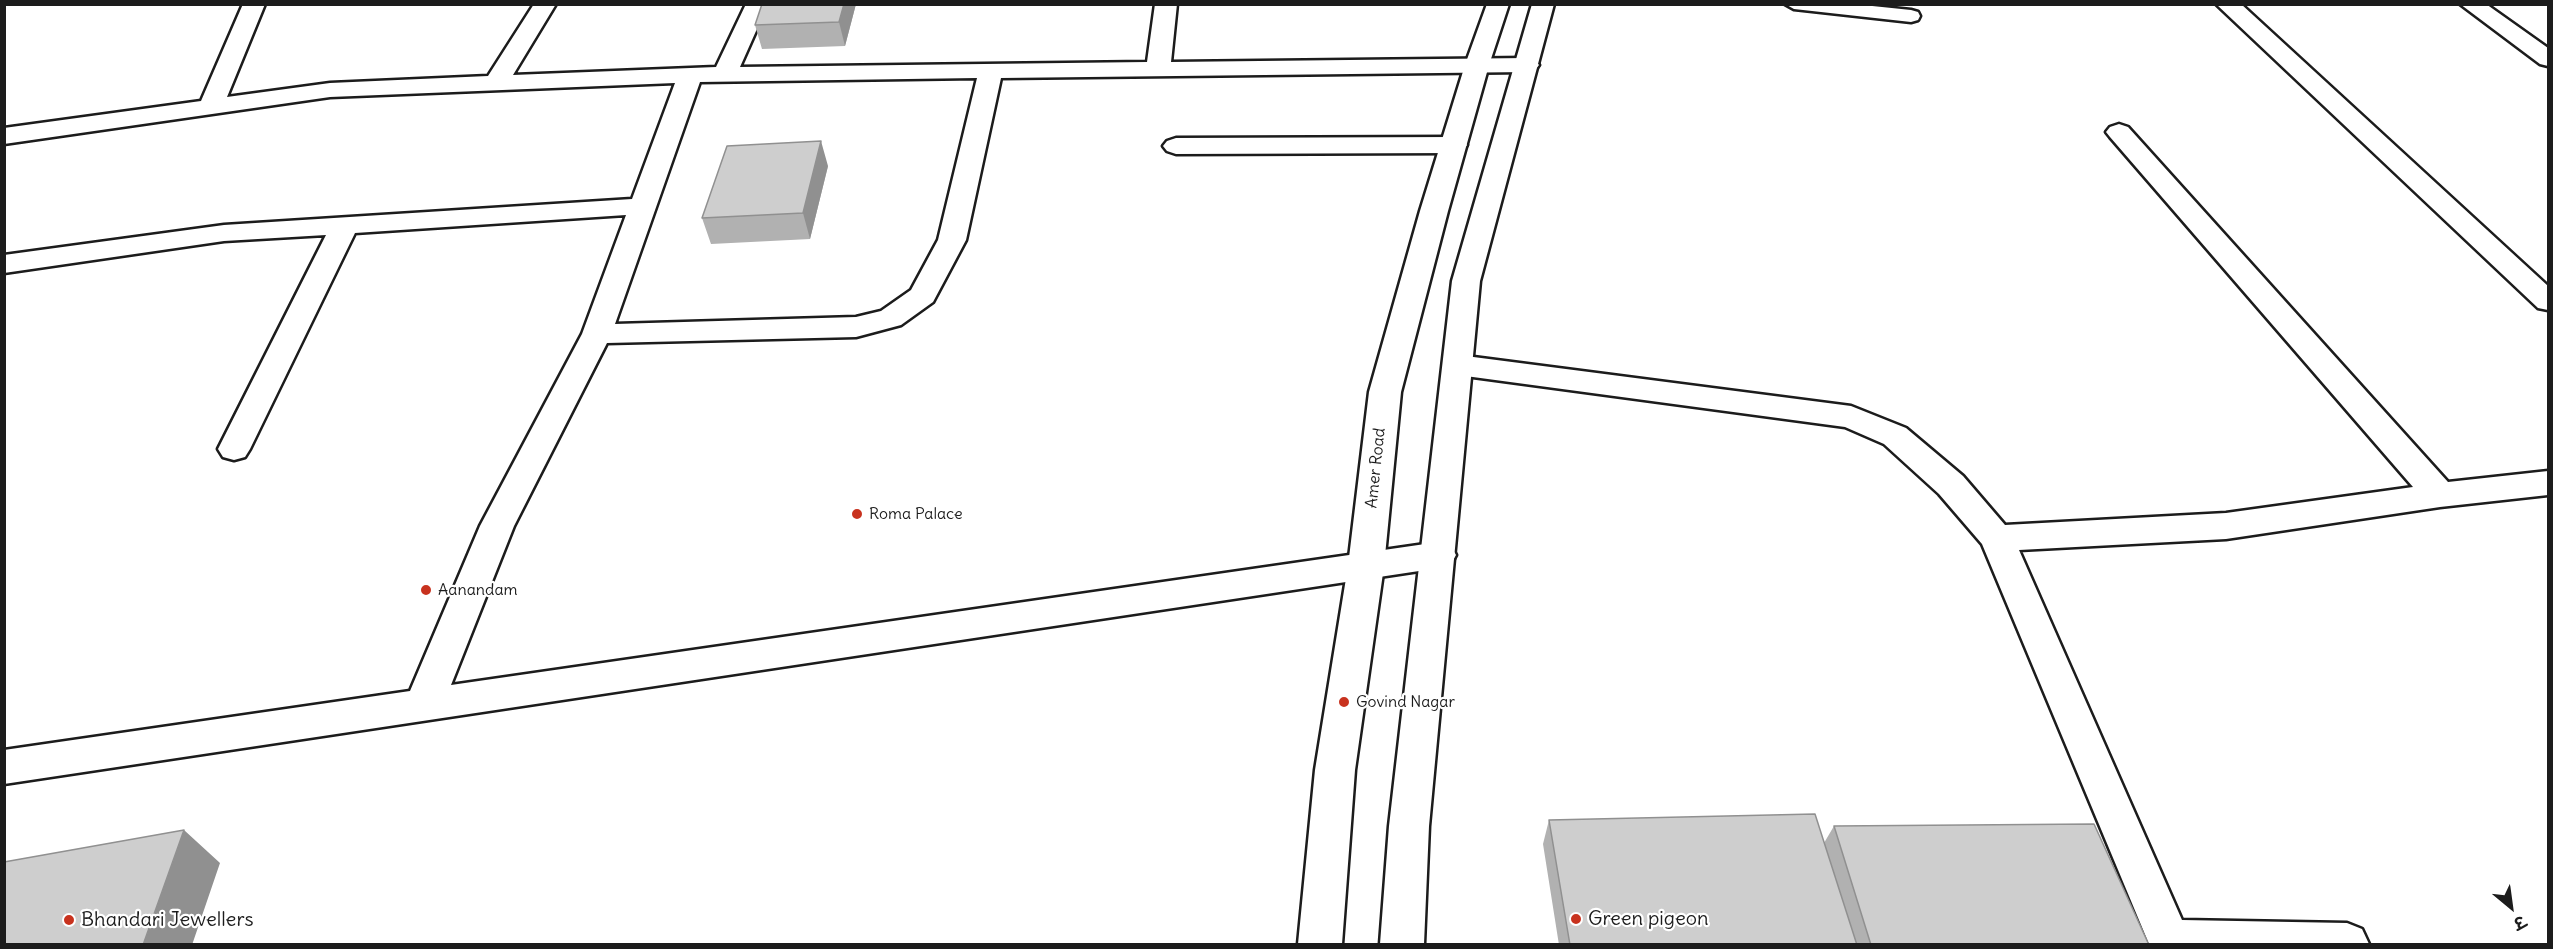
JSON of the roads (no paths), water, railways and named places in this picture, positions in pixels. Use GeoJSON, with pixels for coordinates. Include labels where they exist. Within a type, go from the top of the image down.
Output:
{"type":"FeatureCollection","features":[{"type":"Feature","properties":{"kind":"street"},"geometry":{"type":"LineString","coordinates":[[211,107],[254,4]]}},
{"type":"Feature","properties":{"kind":"street"},"geometry":{"type":"LineString","coordinates":[[496,83],[545,4]]}},
{"type":"Feature","properties":{"kind":"street"},"geometry":{"type":"LineString","coordinates":[[725,74],[757,4]]}},
{"type":"Feature","properties":{"kind":"street"},"geometry":{"type":"LineString","coordinates":[[1158,69],[1166,4]]}},
{"type":"Feature","properties":{"kind":"street","name":"Amer Road"},"geometry":{"type":"LineString","coordinates":[[1320,945],[1335,770],[1366,566],[1385,392],[1454,145],[1498,4]]}},
{"type":"Feature","properties":{"kind":"street"},"geometry":{"type":"LineString","coordinates":[[1402,945],[1409,826],[1466,281],[1543,4]]}},
{"type":"Feature","properties":{"kind":"street"},"geometry":{"type":"LineString","coordinates":[[2227,4],[2548,301]]}},
{"type":"Feature","properties":{"kind":"street"},"geometry":{"type":"LineString","coordinates":[[2470,4],[2548,59]]}},
{"type":"Feature","properties":{"kind":"street"},"geometry":{"type":"LineString","coordinates":[[4,136],[330,90],[725,74],[1527,65]]}},
{"type":"Feature","properties":{"kind":"street"},"geometry":{"type":"LineString","coordinates":[[597,334],[856,327],[891,318],[924,296],[952,240],[991,71]]}},
{"type":"Feature","properties":{"kind":"street"},"geometry":{"type":"LineString","coordinates":[[424,704],[497,526],[597,334],[690,76]]}},
{"type":"Feature","properties":{"kind":"street"},"geometry":{"type":"LineString","coordinates":[[2119,132],[2439,495]]}},
{"type":"Feature","properties":{"kind":"street"},"geometry":{"type":"LineString","coordinates":[[1176,146],[1454,145]]}},
{"type":"Feature","properties":{"kind":"street"},"geometry":{"type":"LineString","coordinates":[[4,264],[224,233],[642,206]]}},
{"type":"Feature","properties":{"kind":"street"},"geometry":{"type":"LineString","coordinates":[[234,449],[345,225]]}},
{"type":"Feature","properties":{"kind":"street"},"geometry":{"type":"LineString","coordinates":[[1458,365],[1851,417],[1895,436],[1951,485],[1996,538],[2170,942],[2347,945]]}},
{"type":"Feature","properties":{"kind":"street"},"geometry":{"type":"LineString","coordinates":[[1996,538],[2226,526],[2439,495],[2548,483]]}},
{"type":"Feature","properties":{"kind":"street"},"geometry":{"type":"LineString","coordinates":[[4,766],[1439,555]]}},
{"type":"Feature","properties":{"kind":"lane"},"geometry":{"type":"LineString","coordinates":[[1794,4],[1911,16]]}},
{"type":"Feature","properties":{"kind":"place","name":"Roma Palace"},"geometry":{"type":"Point","coordinates":[857,514]}},
{"type":"Feature","properties":{"kind":"place","name":"Aanandam"},"geometry":{"type":"Point","coordinates":[426,590]}},
{"type":"Feature","properties":{"kind":"place","name":"Govind Nagar"},"geometry":{"type":"Point","coordinates":[1344,702]}},
{"type":"Feature","properties":{"kind":"place","name":"Green pigeon"},"geometry":{"type":"Point","coordinates":[1576,919]}},
{"type":"Feature","properties":{"kind":"place","name":"Bhandari Jewellers"},"geometry":{"type":"Point","coordinates":[69,920]}}]}
